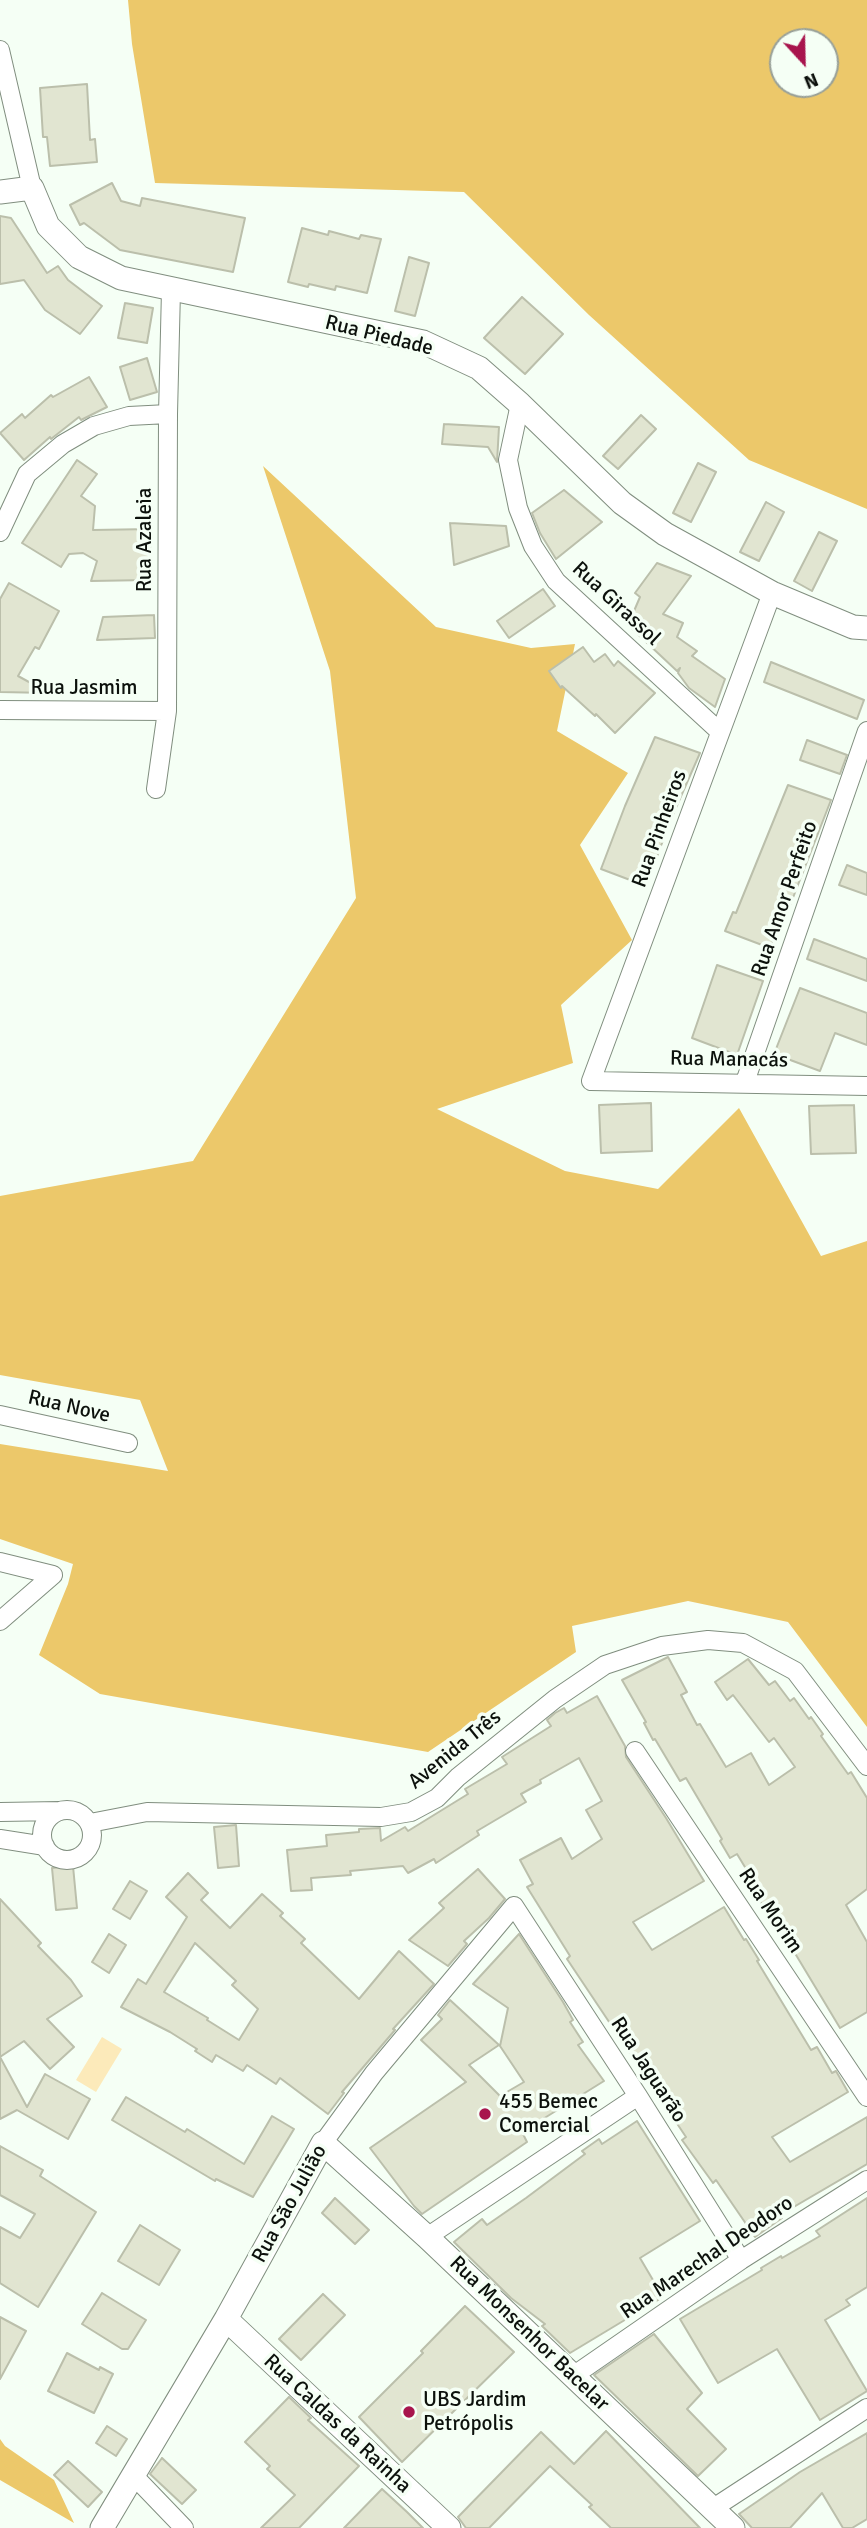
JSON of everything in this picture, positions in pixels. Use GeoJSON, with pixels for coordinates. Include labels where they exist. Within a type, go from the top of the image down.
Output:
{"type":"FeatureCollection","features":[{"type":"Feature","properties":{"kind":"street","name":"Rua Piedade"},"geometry":{"type":"LineString","coordinates":[[0,50],[32,188],[48,226],[79,257],[121,278],[423,342],[480,368],[622,503],[665,534],[772,593],[853,627],[867,628]]}},
{"type":"Feature","properties":{"kind":"street"},"geometry":{"type":"LineString","coordinates":[[0,192],[32,188]]}},
{"type":"Feature","properties":{"kind":"street","name":"Rua Azaleia"},"geometry":{"type":"LineString","coordinates":[[156,789],[167,711],[171,290]]}},
{"type":"Feature","properties":{"kind":"street","name":"Rua Girassol"},"geometry":{"type":"LineString","coordinates":[[520,404],[508,460],[517,508],[533,546],[556,581],[720,732]]}},
{"type":"Feature","properties":{"kind":"street"},"geometry":{"type":"LineString","coordinates":[[0,532],[27,474],[63,444],[94,426],[129,416],[168,414]]}},
{"type":"Feature","properties":{"kind":"street","name":"Rua Pinheiros"},"geometry":{"type":"LineString","coordinates":[[591,1081],[772,593]]}},
{"type":"Feature","properties":{"kind":"street","name":"Rua Jasmim"},"geometry":{"type":"LineString","coordinates":[[0,710],[167,711]]}},
{"type":"Feature","properties":{"kind":"street","name":"Rua Amor Perfeito"},"geometry":{"type":"LineString","coordinates":[[746,1082],[867,731]]}},
{"type":"Feature","properties":{"kind":"street","name":"Rua Manacás"},"geometry":{"type":"LineString","coordinates":[[591,1081],[867,1086]]}},
{"type":"Feature","properties":{"kind":"street","name":"Rua Nove"},"geometry":{"type":"LineString","coordinates":[[0,1415],[128,1444]]}},
{"type":"Feature","properties":{"kind":"street"},"geometry":{"type":"LineString","coordinates":[[0,1562],[53,1576],[0,1621]]}},
{"type":"Feature","properties":{"kind":"street","name":"Avenida Três"},"geometry":{"type":"LineString","coordinates":[[90,1823],[147,1812],[381,1817],[411,1812],[437,1798],[458,1777],[555,1699],[605,1665],[662,1646],[708,1640],[743,1643],[795,1671],[867,1766]]}},
{"type":"Feature","properties":{"kind":"street","name":"Rua Morim"},"geometry":{"type":"LineString","coordinates":[[635,1751],[867,2097]]}},
{"type":"Feature","properties":{"kind":"street"},"geometry":{"type":"LineString","coordinates":[[45,1846],[43,1829],[46,1821],[59,1811]]}},
{"type":"Feature","properties":{"kind":"street"},"geometry":{"type":"LineString","coordinates":[[0,1812],[77,1811],[84,1815],[92,1829],[91,1845],[80,1857],[72,1860],[56,1857],[45,1846],[0,1839]]}},
{"type":"Feature","properties":{"kind":"street","name":"Rua Jaguarão"},"geometry":{"type":"LineString","coordinates":[[514,1906],[741,2260]]}},
{"type":"Feature","properties":{"kind":"street","name":"Rua São Julião"},"geometry":{"type":"LineString","coordinates":[[102,2528],[226,2319],[323,2143],[374,2073],[514,1906]]}},
{"type":"Feature","properties":{"kind":"street"},"geometry":{"type":"LineString","coordinates":[[427,2237],[638,2096]]}},
{"type":"Feature","properties":{"kind":"street","name":"Rua Monsenhor Bacelar"},"geometry":{"type":"LineString","coordinates":[[323,2143],[427,2237],[733,2528]]}},
{"type":"Feature","properties":{"kind":"street","name":"Rua Marechal Deodoro"},"geometry":{"type":"LineString","coordinates":[[573,2376],[741,2260],[867,2180]]}},
{"type":"Feature","properties":{"kind":"street","name":"Rua Caldas da Rainha"},"geometry":{"type":"LineString","coordinates":[[226,2319],[449,2528]]}},
{"type":"Feature","properties":{"kind":"street"},"geometry":{"type":"LineString","coordinates":[[712,2508],[867,2408]]}},
{"type":"Feature","properties":{"kind":"street"},"geometry":{"type":"LineString","coordinates":[[134,2476],[184,2528]]}},
{"type":"Feature","properties":{"kind":"shaded area"},"geometry":{"type":"Polygon","coordinates":[[[128,0],[867,0],[867,509],[749,460],[589,315],[464,192],[155,183],[132,44],[128,0]]]}},
{"type":"Feature","properties":{"kind":"shaded area"},"geometry":{"type":"Polygon","coordinates":[[[263,466],[436,627],[531,648],[575,644],[557,731],[628,773],[580,845],[632,940],[561,1005],[573,1063],[437,1109],[565,1171],[658,1189],[739,1108],[821,1256],[867,1241],[867,1727],[788,1622],[688,1601],[572,1626],[576,1652],[428,1752],[100,1694],[39,1655],[68,1584],[73,1564],[0,1539],[0,1444],[168,1471],[140,1400],[0,1375],[0,1196],[193,1161],[356,898],[330,671],[263,466]]]}},
{"type":"Feature","properties":{"kind":"shaded area"},"geometry":{"type":"Polygon","coordinates":[[[102,2037],[122,2049],[96,2092],[76,2080],[102,2037]]]}},
{"type":"Feature","properties":{"kind":"shaded area"},"geometry":{"type":"Polygon","coordinates":[[[0,2439],[5,2446],[54,2480],[74,2523],[0,2480],[0,2439]]]}},
{"type":"Feature","properties":{"kind":"building"},"geometry":{"type":"Polygon","coordinates":[[[87,84],[90,140],[95,139],[97,162],[50,166],[47,137],[43,137],[40,88],[87,84]]]}},
{"type":"Feature","properties":{"kind":"building"},"geometry":{"type":"Polygon","coordinates":[[[112,183],[121,201],[140,206],[142,198],[245,218],[233,272],[120,250],[84,223],[80,225],[70,205],[112,183]]]}},
{"type":"Feature","properties":{"kind":"building"},"geometry":{"type":"Polygon","coordinates":[[[0,216],[11,218],[47,273],[58,266],[68,280],[102,306],[80,334],[45,310],[24,280],[0,284],[0,216]]]}},
{"type":"Feature","properties":{"kind":"building"},"geometry":{"type":"Polygon","coordinates":[[[302,228],[328,235],[329,231],[359,239],[361,235],[381,239],[367,293],[336,286],[335,290],[288,282],[302,228]]]}},
{"type":"Feature","properties":{"kind":"building"},"geometry":{"type":"Polygon","coordinates":[[[409,257],[429,263],[415,316],[395,311],[409,257]]]}},
{"type":"Feature","properties":{"kind":"building"},"geometry":{"type":"Polygon","coordinates":[[[522,297],[563,334],[525,374],[484,338],[522,297]]]}},
{"type":"Feature","properties":{"kind":"building"},"geometry":{"type":"Polygon","coordinates":[[[125,303],[153,308],[147,343],[118,338],[125,303]]]}},
{"type":"Feature","properties":{"kind":"building"},"geometry":{"type":"Polygon","coordinates":[[[147,358],[157,392],[130,400],[120,367],[147,358]]]}},
{"type":"Feature","properties":{"kind":"building"},"geometry":{"type":"Polygon","coordinates":[[[89,377],[107,407],[81,420],[79,417],[51,439],[50,437],[24,460],[0,433],[22,414],[25,418],[51,395],[53,397],[89,377]]]}},
{"type":"Feature","properties":{"kind":"building"},"geometry":{"type":"Polygon","coordinates":[[[641,415],[656,429],[618,469],[603,456],[641,415]]]}},
{"type":"Feature","properties":{"kind":"building"},"geometry":{"type":"Polygon","coordinates":[[[444,424],[499,427],[497,462],[488,447],[442,444],[444,424]]]}},
{"type":"Feature","properties":{"kind":"building"},"geometry":{"type":"Polygon","coordinates":[[[77,460],[97,474],[81,496],[95,506],[93,530],[151,529],[149,580],[91,581],[97,561],[83,553],[69,554],[61,567],[22,543],[77,460]]]}},
{"type":"Feature","properties":{"kind":"building"},"geometry":{"type":"Polygon","coordinates":[[[698,463],[716,472],[691,522],[673,513],[698,463]]]}},
{"type":"Feature","properties":{"kind":"building"},"geometry":{"type":"Polygon","coordinates":[[[564,490],[602,522],[556,559],[540,533],[532,513],[564,490]]]}},
{"type":"Feature","properties":{"kind":"building"},"geometry":{"type":"Polygon","coordinates":[[[766,502],[784,512],[759,561],[740,552],[766,502]]]}},
{"type":"Feature","properties":{"kind":"building"},"geometry":{"type":"Polygon","coordinates":[[[450,523],[506,526],[509,546],[454,565],[450,523]]]}},
{"type":"Feature","properties":{"kind":"building"},"geometry":{"type":"Polygon","coordinates":[[[819,532],[837,541],[812,591],[794,581],[819,532]]]}},
{"type":"Feature","properties":{"kind":"building"},"geometry":{"type":"Polygon","coordinates":[[[657,563],[691,576],[663,614],[683,623],[677,637],[697,651],[692,656],[725,679],[715,707],[689,688],[678,673],[680,668],[677,671],[628,625],[640,597],[635,593],[657,563]]]}},
{"type":"Feature","properties":{"kind":"building"},"geometry":{"type":"Polygon","coordinates":[[[9,583],[59,611],[39,649],[35,647],[18,676],[49,693],[0,692],[0,599],[9,583]]]}},
{"type":"Feature","properties":{"kind":"building"},"geometry":{"type":"Polygon","coordinates":[[[543,589],[555,606],[509,638],[497,621],[543,589]]]}},
{"type":"Feature","properties":{"kind":"building"},"geometry":{"type":"Polygon","coordinates":[[[154,615],[155,638],[97,640],[103,617],[154,615]]]}},
{"type":"Feature","properties":{"kind":"building"},"geometry":{"type":"Polygon","coordinates":[[[583,647],[594,662],[605,654],[614,666],[618,661],[655,693],[615,733],[596,714],[595,716],[562,686],[561,688],[549,671],[583,647]]]}},
{"type":"Feature","properties":{"kind":"building"},"geometry":{"type":"Polygon","coordinates":[[[771,662],[864,700],[857,719],[764,682],[771,662]]]}},
{"type":"Feature","properties":{"kind":"building"},"geometry":{"type":"Polygon","coordinates":[[[655,737],[700,753],[646,886],[601,869],[655,737]]]}},
{"type":"Feature","properties":{"kind":"building"},"geometry":{"type":"Polygon","coordinates":[[[807,740],[847,755],[840,774],[800,760],[807,740]]]}},
{"type":"Feature","properties":{"kind":"building"},"geometry":{"type":"Polygon","coordinates":[[[788,785],[831,800],[782,926],[779,925],[770,948],[725,931],[733,912],[736,913],[788,785]]]}},
{"type":"Feature","properties":{"kind":"building"},"geometry":{"type":"Polygon","coordinates":[[[847,865],[867,873],[867,895],[839,885],[847,865]]]}},
{"type":"Feature","properties":{"kind":"building"},"geometry":{"type":"Polygon","coordinates":[[[814,939],[867,959],[867,981],[807,959],[814,939]]]}},
{"type":"Feature","properties":{"kind":"building"},"geometry":{"type":"Polygon","coordinates":[[[717,965],[763,981],[737,1055],[692,1038],[717,965]]]}},
{"type":"Feature","properties":{"kind":"building"},"geometry":{"type":"Polygon","coordinates":[[[800,988],[867,1013],[867,1045],[835,1033],[820,1071],[774,1054],[800,988]]]}},
{"type":"Feature","properties":{"kind":"building"},"geometry":{"type":"Polygon","coordinates":[[[651,1103],[652,1151],[601,1153],[599,1105],[651,1103]]]}},
{"type":"Feature","properties":{"kind":"building"},"geometry":{"type":"Polygon","coordinates":[[[854,1105],[856,1153],[811,1154],[809,1106],[854,1105]]]}},
{"type":"Feature","properties":{"kind":"building"},"geometry":{"type":"Polygon","coordinates":[[[668,1657],[687,1692],[681,1695],[697,1725],[700,1724],[726,1767],[751,1753],[769,1785],[795,1767],[774,1738],[769,1742],[733,1695],[727,1700],[715,1682],[748,1659],[769,1685],[775,1681],[790,1701],[794,1698],[809,1719],[811,1717],[823,1734],[821,1736],[848,1774],[851,1772],[867,1798],[867,1889],[846,1905],[867,1942],[867,2012],[840,2028],[755,1893],[759,1890],[737,1854],[730,1858],[720,1841],[722,1839],[686,1778],[680,1781],[655,1739],[653,1740],[622,1680],[668,1657]]]}},
{"type":"Feature","properties":{"kind":"building"},"geometry":{"type":"Polygon","coordinates":[[[597,1696],[625,1746],[626,1757],[704,1881],[633,1922],[652,1950],[724,1907],[759,1960],[757,1961],[811,2050],[817,2047],[832,2073],[836,2071],[848,2092],[772,2137],[790,2162],[867,2117],[867,2164],[780,2215],[782,2218],[755,2237],[716,2180],[713,2183],[682,2140],[686,2137],[567,1959],[570,1956],[527,1887],[533,1884],[520,1860],[561,1838],[572,1859],[602,1839],[586,1810],[602,1801],[579,1758],[540,1780],[541,1783],[521,1794],[526,1802],[477,1831],[479,1835],[436,1863],[434,1859],[408,1873],[403,1866],[350,1871],[351,1875],[311,1878],[312,1890],[291,1891],[287,1850],[327,1846],[326,1835],[359,1832],[359,1829],[380,1828],[381,1841],[405,1827],[408,1831],[468,1794],[465,1789],[507,1764],[502,1757],[551,1726],[547,1720],[555,1713],[564,1708],[567,1713],[597,1696]]]}},
{"type":"Feature","properties":{"kind":"building"},"geometry":{"type":"Polygon","coordinates":[[[236,1825],[239,1866],[218,1868],[214,1827],[236,1825]]]}},
{"type":"Feature","properties":{"kind":"building"},"geometry":{"type":"Polygon","coordinates":[[[73,1866],[77,1908],[56,1910],[52,1868],[73,1866]]]}},
{"type":"Feature","properties":{"kind":"building"},"geometry":{"type":"Polygon","coordinates":[[[478,1869],[505,1899],[464,1941],[467,1944],[448,1966],[409,1940],[444,1908],[439,1903],[478,1869]]]}},
{"type":"Feature","properties":{"kind":"building"},"geometry":{"type":"Polygon","coordinates":[[[188,1873],[208,1893],[201,1900],[230,1928],[262,1894],[283,1913],[280,1916],[305,1939],[301,1943],[359,1999],[399,1951],[434,1984],[393,2029],[395,2030],[342,2092],[344,2093],[328,2114],[280,2078],[276,2084],[247,2065],[243,2071],[216,2055],[212,2062],[170,2032],[121,2007],[138,1979],[146,1984],[187,1917],[166,1897],[188,1873]],[[195,1943],[164,1992],[239,2040],[258,2009],[232,1985],[236,1981],[195,1943]]]}},
{"type":"Feature","properties":{"kind":"building"},"geometry":{"type":"Polygon","coordinates":[[[130,1881],[147,1891],[130,1919],[113,1909],[130,1881]]]}},
{"type":"Feature","properties":{"kind":"building"},"geometry":{"type":"Polygon","coordinates":[[[0,1899],[41,1943],[38,1946],[71,1980],[82,1996],[47,2019],[74,2047],[50,2069],[24,2041],[0,2057],[0,1899]]]}},
{"type":"Feature","properties":{"kind":"building"},"geometry":{"type":"Polygon","coordinates":[[[109,1934],[126,1945],[109,1973],[92,1962],[109,1934]]]}},
{"type":"Feature","properties":{"kind":"building"},"geometry":{"type":"Polygon","coordinates":[[[519,1934],[573,2020],[570,2022],[583,2042],[578,2045],[604,2081],[522,2132],[527,2142],[422,2214],[370,2148],[466,2082],[421,2040],[442,2019],[438,2015],[450,2000],[499,2045],[469,2065],[500,2096],[524,2082],[500,2046],[508,2008],[473,1984],[519,1934]]]}},
{"type":"Feature","properties":{"kind":"building"},"geometry":{"type":"Polygon","coordinates":[[[0,2057],[27,2107],[45,2074],[90,2099],[68,2139],[17,2110],[0,2119],[0,2057]]]}},
{"type":"Feature","properties":{"kind":"building"},"geometry":{"type":"Polygon","coordinates":[[[126,2097],[185,2132],[187,2129],[244,2164],[272,2116],[294,2129],[253,2197],[216,2179],[215,2181],[112,2120],[126,2097]]]}},
{"type":"Feature","properties":{"kind":"building"},"geometry":{"type":"Polygon","coordinates":[[[637,2121],[700,2221],[640,2258],[663,2297],[570,2353],[542,2326],[545,2324],[511,2298],[454,2242],[482,2219],[487,2225],[526,2198],[585,2154],[582,2151],[599,2139],[602,2144],[637,2121]]]}},
{"type":"Feature","properties":{"kind":"building"},"geometry":{"type":"Polygon","coordinates":[[[0,2146],[43,2170],[40,2176],[96,2212],[38,2307],[0,2283],[0,2227],[20,2238],[35,2214],[0,2195],[0,2146]]]}},
{"type":"Feature","properties":{"kind":"building"},"geometry":{"type":"Polygon","coordinates":[[[335,2198],[369,2230],[355,2244],[322,2213],[335,2198]]]}},
{"type":"Feature","properties":{"kind":"building"},"geometry":{"type":"Polygon","coordinates":[[[867,2198],[867,2287],[846,2300],[850,2305],[825,2320],[867,2391],[820,2420],[777,2349],[718,2383],[680,2319],[781,2256],[782,2258],[820,2236],[816,2231],[867,2198]]]}},
{"type":"Feature","properties":{"kind":"building"},"geometry":{"type":"Polygon","coordinates":[[[140,2225],[180,2250],[159,2285],[118,2261],[140,2225]]]}},
{"type":"Feature","properties":{"kind":"building"},"geometry":{"type":"Polygon","coordinates":[[[102,2293],[146,2320],[128,2349],[122,2349],[82,2324],[102,2293]]]}},
{"type":"Feature","properties":{"kind":"building"},"geometry":{"type":"Polygon","coordinates":[[[323,2294],[345,2315],[301,2360],[279,2339],[323,2294]]]}},
{"type":"Feature","properties":{"kind":"building"},"geometry":{"type":"Polygon","coordinates":[[[465,2306],[514,2352],[402,2462],[359,2417],[465,2306]]]}},
{"type":"Feature","properties":{"kind":"building"},"geometry":{"type":"Polygon","coordinates":[[[0,2317],[26,2331],[0,2379],[0,2317]]]}},
{"type":"Feature","properties":{"kind":"building"},"geometry":{"type":"Polygon","coordinates":[[[654,2334],[702,2393],[687,2409],[726,2449],[698,2476],[594,2375],[654,2334]]]}},
{"type":"Feature","properties":{"kind":"building"},"geometry":{"type":"Polygon","coordinates":[[[67,2353],[99,2370],[100,2367],[113,2374],[94,2413],[48,2391],[67,2353]]]}},
{"type":"Feature","properties":{"kind":"building"},"geometry":{"type":"Polygon","coordinates":[[[289,2397],[311,2418],[308,2420],[359,2466],[299,2528],[261,2528],[295,2495],[267,2469],[270,2466],[245,2442],[289,2397]]]}},
{"type":"Feature","properties":{"kind":"building"},"geometry":{"type":"Polygon","coordinates":[[[107,2426],[127,2439],[116,2456],[96,2443],[107,2426]]]}},
{"type":"Feature","properties":{"kind":"building"},"geometry":{"type":"Polygon","coordinates":[[[606,2431],[700,2528],[611,2528],[589,2507],[592,2505],[550,2466],[489,2528],[466,2528],[458,2517],[541,2432],[574,2464],[606,2431]]]}},
{"type":"Feature","properties":{"kind":"building"},"geometry":{"type":"Polygon","coordinates":[[[867,2433],[867,2519],[852,2528],[843,2528],[822,2493],[790,2528],[752,2528],[739,2514],[800,2472],[867,2433]]]}},
{"type":"Feature","properties":{"kind":"building"},"geometry":{"type":"Polygon","coordinates":[[[162,2458],[196,2490],[182,2504],[150,2474],[162,2458]]]}},
{"type":"Feature","properties":{"kind":"building"},"geometry":{"type":"Polygon","coordinates":[[[68,2461],[102,2492],[88,2507],[54,2475],[68,2461]]]}},
{"type":"Feature","properties":{"kind":"building"},"geometry":{"type":"Polygon","coordinates":[[[382,2489],[407,2512],[423,2528],[344,2528],[382,2489]]]}},
{"type":"Feature","properties":{"kind":"place","name":"455 Bemec Comercial"},"geometry":{"type":"Point","coordinates":[485,2114]}},
{"type":"Feature","properties":{"kind":"place","name":"UBS Jardim Petrópolis"},"geometry":{"type":"Point","coordinates":[409,2412]}}]}
